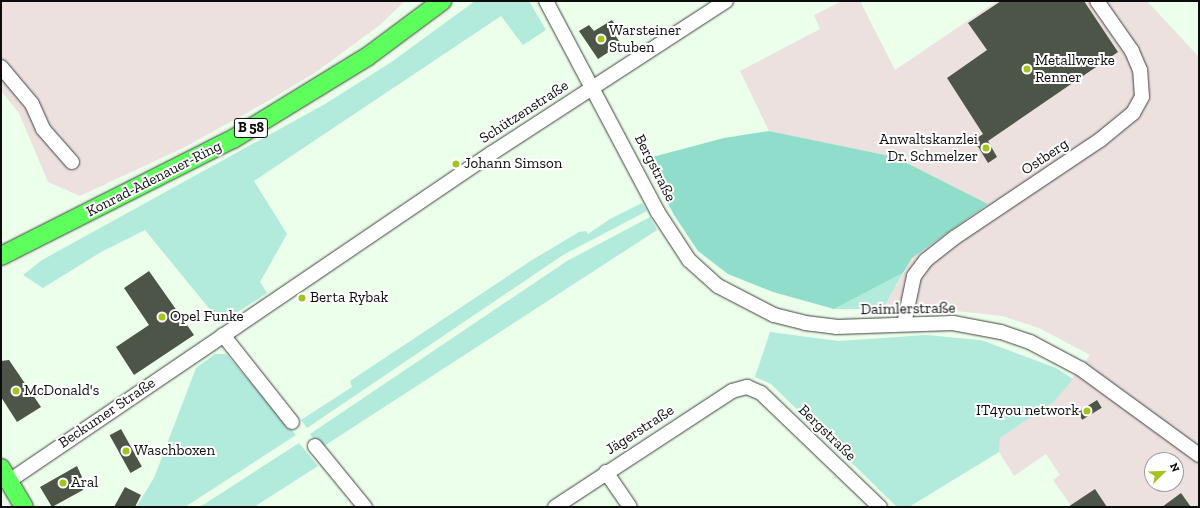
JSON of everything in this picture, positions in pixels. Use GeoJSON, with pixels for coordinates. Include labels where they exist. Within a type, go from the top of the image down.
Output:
{"type":"FeatureCollection","features":[{"type":"Feature","properties":{"kind":"main road","name":"Konrad-Adenauer-Ring"},"geometry":{"type":"LineString","coordinates":[[1,256],[245,132],[367,57],[442,1]]}},
{"type":"Feature","properties":{"kind":"main road","name":"Beckumer Straße"},"geometry":{"type":"LineString","coordinates":[[5,474],[24,507]]}},
{"type":"Feature","properties":{"kind":"street","name":"Bergstraße"},"geometry":{"type":"LineString","coordinates":[[546,1],[594,88],[657,211],[689,260],[718,286],[774,315]]}},
{"type":"Feature","properties":{"kind":"street","name":"Schützenstraße"},"geometry":{"type":"LineString","coordinates":[[205,347],[726,1]]}},
{"type":"Feature","properties":{"kind":"street","name":"Ostberg"},"geometry":{"type":"LineString","coordinates":[[904,324],[914,276],[926,260],[954,238],[1100,140],[1133,113],[1142,97],[1140,70],[1132,51],[1097,1]]}},
{"type":"Feature","properties":{"kind":"street"},"geometry":{"type":"LineString","coordinates":[[1,67],[32,104],[43,129],[72,162]]}},
{"type":"Feature","properties":{"kind":"street","name":"Daimlerstraße"},"geometry":{"type":"LineString","coordinates":[[774,315],[836,327],[953,323],[1002,332],[1030,342],[1082,369],[1199,455]]}},
{"type":"Feature","properties":{"kind":"street"},"geometry":{"type":"LineString","coordinates":[[223,335],[292,422]]}},
{"type":"Feature","properties":{"kind":"street","name":"Beckumer Straße"},"geometry":{"type":"LineString","coordinates":[[5,474],[205,347]]}},
{"type":"Feature","properties":{"kind":"street","name":"Bergstraße"},"geometry":{"type":"LineString","coordinates":[[747,387],[761,393],[880,507]]}},
{"type":"Feature","properties":{"kind":"street","name":"Jägerstraße"},"geometry":{"type":"LineString","coordinates":[[555,507],[732,390],[747,387]]}},
{"type":"Feature","properties":{"kind":"street"},"geometry":{"type":"LineString","coordinates":[[315,446],[365,507]]}},
{"type":"Feature","properties":{"kind":"street"},"geometry":{"type":"LineString","coordinates":[[606,472],[630,507]]}},
{"type":"Feature","properties":{"kind":"shaded area"},"geometry":{"type":"Polygon","coordinates":[[[1,1],[405,1],[380,25],[316,72],[268,101],[185,147],[80,196],[48,182],[19,113],[1,91],[1,1]]]}},
{"type":"Feature","properties":{"kind":"shaded area"},"geometry":{"type":"Polygon","coordinates":[[[475,1],[529,1],[546,30],[523,45],[501,16],[254,181],[287,234],[260,282],[267,293],[221,323],[145,230],[101,252],[43,288],[23,275],[42,260],[325,104],[390,63],[475,1]]]}},
{"type":"Feature","properties":{"kind":"shaded area"},"geometry":{"type":"Polygon","coordinates":[[[842,1],[860,1],[895,70],[997,1],[1147,1],[1199,57],[1199,507],[1072,507],[1053,480],[1060,475],[1046,454],[1014,476],[999,452],[1000,438],[1054,402],[1090,355],[1039,328],[1002,316],[929,308],[883,309],[912,258],[988,204],[895,157],[769,131],[740,71],[820,29],[814,15],[842,1]]]}},
{"type":"Feature","properties":{"kind":"shaded area"},"geometry":{"type":"Polygon","coordinates":[[[769,131],[895,157],[988,204],[912,258],[903,273],[834,309],[773,292],[728,274],[698,251],[674,215],[645,159],[724,138],[769,131]]]}},
{"type":"Feature","properties":{"kind":"shaded area"},"geometry":{"type":"Polygon","coordinates":[[[642,203],[647,211],[563,255],[307,428],[301,420],[352,387],[350,381],[532,260],[579,232],[586,231],[588,234],[610,219],[642,203]]]}},
{"type":"Feature","properties":{"kind":"shaded area"},"geometry":{"type":"Polygon","coordinates":[[[650,217],[657,230],[321,448],[310,434],[567,261],[650,217]]]}},
{"type":"Feature","properties":{"kind":"shaded area"},"geometry":{"type":"Polygon","coordinates":[[[903,273],[883,309],[834,309],[903,273]]]}},
{"type":"Feature","properties":{"kind":"shaded area"},"geometry":{"type":"Polygon","coordinates":[[[770,332],[838,341],[926,335],[981,340],[1056,368],[1073,379],[1054,402],[1000,438],[999,452],[909,507],[897,507],[771,384],[755,377],[770,332]]]}},
{"type":"Feature","properties":{"kind":"shaded area"},"geometry":{"type":"Polygon","coordinates":[[[215,354],[226,354],[296,435],[185,507],[136,507],[154,478],[196,368],[215,354]]]}},
{"type":"Feature","properties":{"kind":"shaded area"},"geometry":{"type":"Polygon","coordinates":[[[299,443],[318,466],[254,507],[200,507],[299,443]]]}},
{"type":"Feature","properties":{"kind":"building","name":"Metallwerke Renner"},"geometry":{"type":"Polygon","coordinates":[[[1001,1],[1084,1],[1118,52],[988,141],[997,157],[988,163],[974,140],[983,134],[947,78],[987,50],[968,23],[1001,1]]]}},
{"type":"Feature","properties":{"kind":"building","name":"Warsteiner Stuben"},"geometry":{"type":"Polygon","coordinates":[[[612,20],[620,32],[615,35],[621,44],[598,59],[579,31],[589,25],[594,31],[612,20]]]}},
{"type":"Feature","properties":{"kind":"building","name":"Opel Funke"},"geometry":{"type":"Polygon","coordinates":[[[149,271],[194,335],[134,375],[116,347],[149,325],[124,288],[149,271]]]}},
{"type":"Feature","properties":{"kind":"building","name":"McDonald's"},"geometry":{"type":"Polygon","coordinates":[[[9,360],[41,407],[17,422],[1,397],[1,361],[9,360]]]}},
{"type":"Feature","properties":{"kind":"building"},"geometry":{"type":"Polygon","coordinates":[[[1097,400],[1102,408],[1082,420],[1077,412],[1097,400]]]}},
{"type":"Feature","properties":{"kind":"building","name":"Waschboxen"},"geometry":{"type":"Polygon","coordinates":[[[121,429],[142,467],[130,473],[110,435],[121,429]]]}},
{"type":"Feature","properties":{"kind":"building","name":"Aral"},"geometry":{"type":"Polygon","coordinates":[[[77,466],[82,477],[78,480],[83,490],[52,507],[40,487],[77,466]]]}},
{"type":"Feature","properties":{"kind":"building"},"geometry":{"type":"Polygon","coordinates":[[[125,487],[141,495],[135,507],[114,507],[125,487]]]}},
{"type":"Feature","properties":{"kind":"building"},"geometry":{"type":"Polygon","coordinates":[[[1095,489],[1107,507],[1068,507],[1095,489]]]}},
{"type":"Feature","properties":{"kind":"building"},"geometry":{"type":"Polygon","coordinates":[[[1181,493],[1191,507],[1162,507],[1181,493]]]}},
{"type":"Feature","properties":{"kind":"place","name":"Warsteiner Stuben"},"geometry":{"type":"Point","coordinates":[601,39]}},
{"type":"Feature","properties":{"kind":"place","name":"Metallwerke Renner"},"geometry":{"type":"Point","coordinates":[1027,69]}},
{"type":"Feature","properties":{"kind":"place","name":"Anwaltskanzlei Dr. Schmelzer"},"geometry":{"type":"Point","coordinates":[986,148]}},
{"type":"Feature","properties":{"kind":"place","name":"Johann Simson"},"geometry":{"type":"Point","coordinates":[456,164]}},
{"type":"Feature","properties":{"kind":"place","name":"Berta Rybak"},"geometry":{"type":"Point","coordinates":[302,298]}},
{"type":"Feature","properties":{"kind":"place","name":"Opel Funke"},"geometry":{"type":"Point","coordinates":[162,317]}},
{"type":"Feature","properties":{"kind":"place","name":"McDonald's"},"geometry":{"type":"Point","coordinates":[16,391]}},
{"type":"Feature","properties":{"kind":"place","name":"IT4you network"},"geometry":{"type":"Point","coordinates":[1087,411]}},
{"type":"Feature","properties":{"kind":"place","name":"Waschboxen"},"geometry":{"type":"Point","coordinates":[126,451]}},
{"type":"Feature","properties":{"kind":"place","name":"Aral"},"geometry":{"type":"Point","coordinates":[63,483]}}]}
